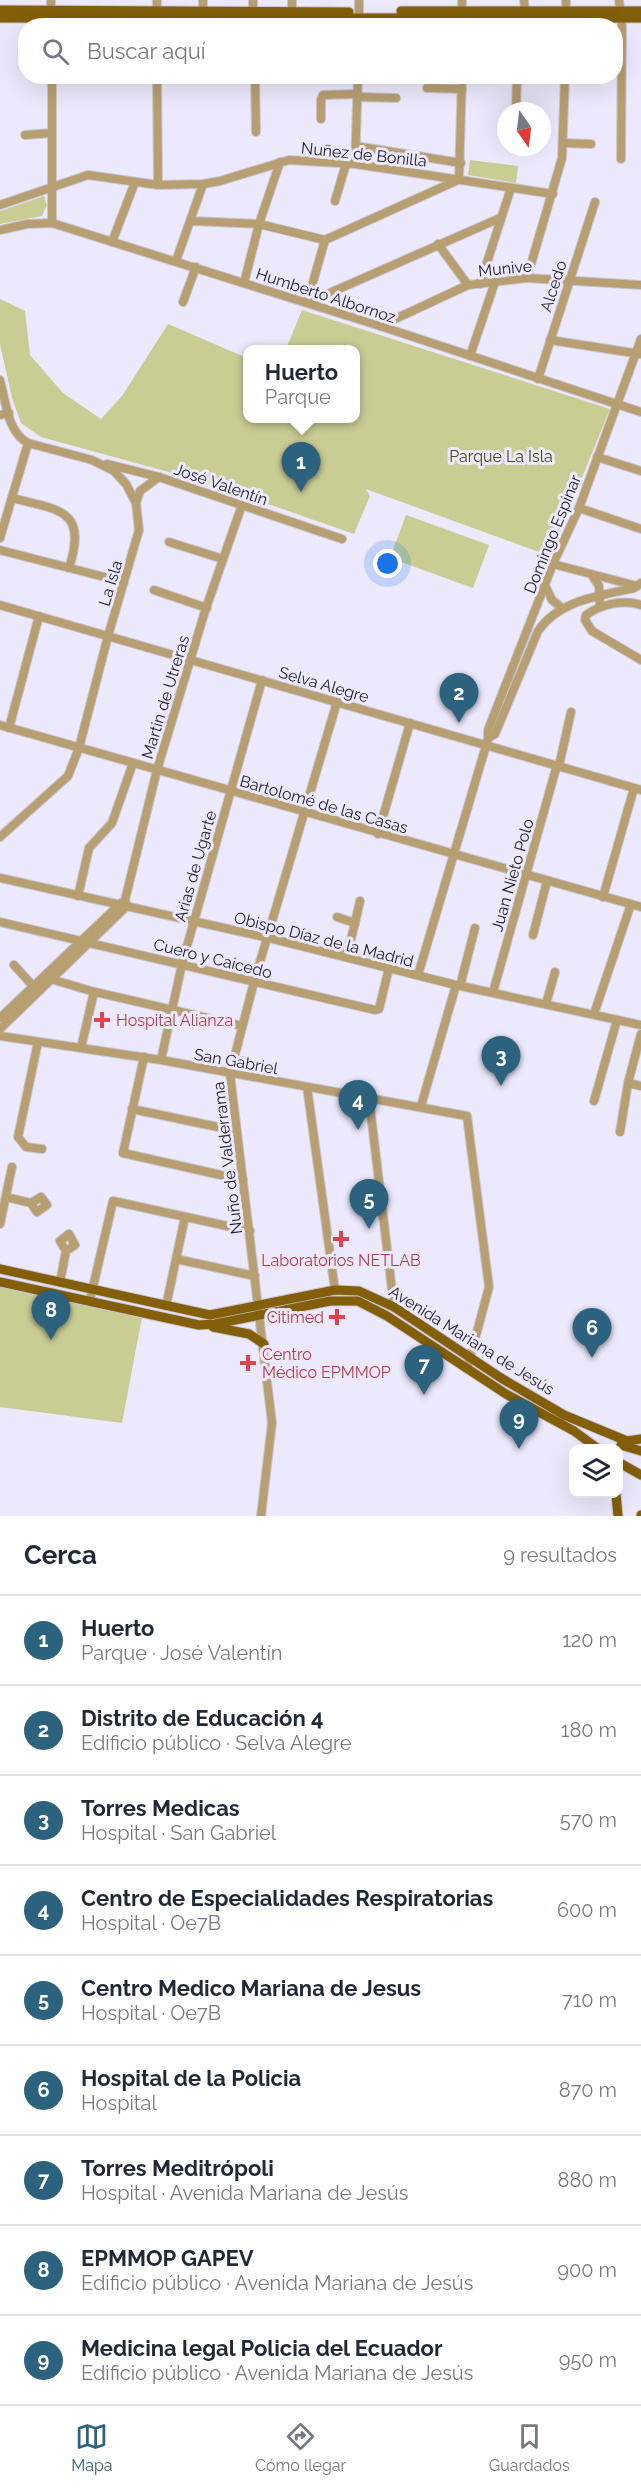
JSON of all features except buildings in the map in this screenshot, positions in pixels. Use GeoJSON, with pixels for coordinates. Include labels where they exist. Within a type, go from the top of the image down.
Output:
{"type":"FeatureCollection","features":[{"type":"Feature","properties":{"kind":"main road"},"geometry":{"type":"LineString","coordinates":[[0,10],[51,18],[156,18],[203,14],[253,18],[292,14],[359,18],[409,14],[462,18],[519,16],[566,18],[620,15],[641,11]]}},
{"type":"Feature","properties":{"kind":"main road"},"geometry":{"type":"LineString","coordinates":[[0,18],[15,14]]}},
{"type":"Feature","properties":{"kind":"main road"},"geometry":{"type":"LineString","coordinates":[[620,15],[641,18]]}},
{"type":"Feature","properties":{"kind":"main road","name":"Avenida Mariana de Jesús"},"geometry":{"type":"LineString","coordinates":[[0,1269],[210,1315],[260,1311],[330,1301],[358,1301],[387,1316],[467,1370],[574,1431],[589,1444]]}},
{"type":"Feature","properties":{"kind":"main road","name":"Avenida Mariana de Jesús"},"geometry":{"type":"LineString","coordinates":[[0,1282],[199,1325],[215,1324],[335,1290],[359,1291],[394,1307],[468,1357],[564,1414],[627,1441],[641,1439]]}},
{"type":"Feature","properties":{"kind":"main road"},"geometry":{"type":"LineString","coordinates":[[63,1283],[64,1294]]}},
{"type":"Feature","properties":{"kind":"main road"},"geometry":{"type":"LineString","coordinates":[[199,1325],[249,1334],[264,1344]]}},
{"type":"Feature","properties":{"kind":"main road"},"geometry":{"type":"LineString","coordinates":[[564,1414],[590,1432],[641,1451]]}},
{"type":"Feature","properties":{"kind":"main road"},"geometry":{"type":"LineString","coordinates":[[623,1465],[641,1475]]}},
{"type":"Feature","properties":{"kind":"main road"},"geometry":{"type":"LineString","coordinates":[[616,1498],[618,1516]]}},
{"type":"Feature","properties":{"kind":"street"},"geometry":{"type":"LineString","coordinates":[[51,0],[51,18]]}},
{"type":"Feature","properties":{"kind":"street"},"geometry":{"type":"LineString","coordinates":[[156,0],[156,18]]}},
{"type":"Feature","properties":{"kind":"street"},"geometry":{"type":"LineString","coordinates":[[203,0],[203,14]]}},
{"type":"Feature","properties":{"kind":"street"},"geometry":{"type":"LineString","coordinates":[[253,0],[253,18]]}},
{"type":"Feature","properties":{"kind":"street"},"geometry":{"type":"LineString","coordinates":[[292,0],[292,14]]}},
{"type":"Feature","properties":{"kind":"street"},"geometry":{"type":"LineString","coordinates":[[359,0],[359,18]]}},
{"type":"Feature","properties":{"kind":"street"},"geometry":{"type":"LineString","coordinates":[[462,0],[462,18]]}},
{"type":"Feature","properties":{"kind":"street"},"geometry":{"type":"LineString","coordinates":[[519,16],[524,0]]}},
{"type":"Feature","properties":{"kind":"street"},"geometry":{"type":"LineString","coordinates":[[566,0],[566,18]]}},
{"type":"Feature","properties":{"kind":"street"},"geometry":{"type":"LineString","coordinates":[[619,0],[620,18]]}},
{"type":"Feature","properties":{"kind":"street"},"geometry":{"type":"LineString","coordinates":[[52,84],[52,223]]}},
{"type":"Feature","properties":{"kind":"street"},"geometry":{"type":"LineString","coordinates":[[157,84],[158,185]]}},
{"type":"Feature","properties":{"kind":"street"},"geometry":{"type":"LineString","coordinates":[[255,84],[256,132]]}},
{"type":"Feature","properties":{"kind":"street"},"geometry":{"type":"LineString","coordinates":[[355,164],[358,84]]}},
{"type":"Feature","properties":{"kind":"street"},"geometry":{"type":"LineString","coordinates":[[191,221],[259,224],[325,240],[459,179],[462,84]]}},
{"type":"Feature","properties":{"kind":"street"},"geometry":{"type":"LineString","coordinates":[[516,102],[517,84]]}},
{"type":"Feature","properties":{"kind":"street"},"geometry":{"type":"LineString","coordinates":[[527,278],[553,194],[564,143],[565,84]]}},
{"type":"Feature","properties":{"kind":"street"},"geometry":{"type":"LineString","coordinates":[[620,84],[621,159]]}},
{"type":"Feature","properties":{"kind":"street"},"geometry":{"type":"LineString","coordinates":[[427,88],[462,88]]}},
{"type":"Feature","properties":{"kind":"street"},"geometry":{"type":"LineString","coordinates":[[321,119],[323,94],[396,98]]}},
{"type":"Feature","properties":{"kind":"street"},"geometry":{"type":"LineString","coordinates":[[25,135],[52,133]]}},
{"type":"Feature","properties":{"kind":"street"},"geometry":{"type":"LineString","coordinates":[[564,143],[591,144]]}},
{"type":"Feature","properties":{"kind":"street"},"geometry":{"type":"LineString","coordinates":[[356,146],[461,163]]}},
{"type":"Feature","properties":{"kind":"street","name":"Nuñez de Bonilla"},"geometry":{"type":"LineString","coordinates":[[0,205],[88,175],[158,185],[203,183],[220,181],[289,160],[355,164],[553,194]]}},
{"type":"Feature","properties":{"kind":"street"},"geometry":{"type":"LineString","coordinates":[[243,282],[280,162]]}},
{"type":"Feature","properties":{"kind":"street"},"geometry":{"type":"LineString","coordinates":[[335,201],[346,164]]}},
{"type":"Feature","properties":{"kind":"street"},"geometry":{"type":"LineString","coordinates":[[112,242],[135,182]]}},
{"type":"Feature","properties":{"kind":"street"},"geometry":{"type":"LineString","coordinates":[[176,261],[203,183]]}},
{"type":"Feature","properties":{"kind":"street"},"geometry":{"type":"LineString","coordinates":[[480,284],[511,188]]}},
{"type":"Feature","properties":{"kind":"street","name":"Alcedo"},"geometry":{"type":"LineString","coordinates":[[538,379],[595,202]]}},
{"type":"Feature","properties":{"kind":"street"},"geometry":{"type":"LineString","coordinates":[[307,303],[500,218]]}},
{"type":"Feature","properties":{"kind":"street","name":"Humberto Albornoz"},"geometry":{"type":"LineString","coordinates":[[0,230],[28,224],[52,223],[243,282],[641,412]]}},
{"type":"Feature","properties":{"kind":"street"},"geometry":{"type":"LineString","coordinates":[[307,303],[325,240]]}},
{"type":"Feature","properties":{"kind":"street"},"geometry":{"type":"LineString","coordinates":[[438,244],[468,285]]}},
{"type":"Feature","properties":{"kind":"street"},"geometry":{"type":"LineString","coordinates":[[183,302],[196,267]]}},
{"type":"Feature","properties":{"kind":"street","name":"Munive"},"geometry":{"type":"LineString","coordinates":[[380,326],[468,285],[527,278],[641,285]]}},
{"type":"Feature","properties":{"kind":"street"},"geometry":{"type":"LineString","coordinates":[[470,356],[495,282]]}},
{"type":"Feature","properties":{"kind":"street","name":"Domingo Espinar"},"geometry":{"type":"LineString","coordinates":[[418,975],[487,741],[488,730],[553,564],[579,508],[639,354],[641,339]]}},
{"type":"Feature","properties":{"kind":"street"},"geometry":{"type":"LineString","coordinates":[[550,340],[639,354]]}},
{"type":"Feature","properties":{"kind":"street"},"geometry":{"type":"LineString","coordinates":[[0,380],[18,438],[28,443],[12,498],[3,517],[0,538]]}},
{"type":"Feature","properties":{"kind":"street"},"geometry":{"type":"LineString","coordinates":[[0,416],[9,413]]}},
{"type":"Feature","properties":{"kind":"street","name":"La Isla"},"geometry":{"type":"LineString","coordinates":[[2,832],[65,781],[79,748],[108,636],[140,530],[136,503],[126,484],[114,471],[92,460],[28,443]]}},
{"type":"Feature","properties":{"kind":"street"},"geometry":{"type":"LineString","coordinates":[[597,458],[641,471]]}},
{"type":"Feature","properties":{"kind":"street","name":"José Valentín"},"geometry":{"type":"LineString","coordinates":[[92,460],[159,477],[342,539]]}},
{"type":"Feature","properties":{"kind":"street","name":"José Valentín"},"geometry":{"type":"LineString","coordinates":[[136,503],[140,491],[159,477]]}},
{"type":"Feature","properties":{"kind":"street"},"geometry":{"type":"LineString","coordinates":[[12,498],[56,509],[68,516],[75,528],[76,543],[69,568]]}},
{"type":"Feature","properties":{"kind":"street","name":"Martin de Utreras"},"geometry":{"type":"LineString","coordinates":[[123,904],[157,770],[207,608],[242,505]]}},
{"type":"Feature","properties":{"kind":"street"},"geometry":{"type":"LineString","coordinates":[[579,508],[641,529]]}},
{"type":"Feature","properties":{"kind":"street"},"geometry":{"type":"LineString","coordinates":[[169,542],[224,559]]}},
{"type":"Feature","properties":{"kind":"street"},"geometry":{"type":"LineString","coordinates":[[0,550],[124,582]]}},
{"type":"Feature","properties":{"kind":"street"},"geometry":{"type":"LineString","coordinates":[[553,564],[640,585]]}},
{"type":"Feature","properties":{"kind":"street"},"geometry":{"type":"LineString","coordinates":[[592,575],[599,583],[600,607]]}},
{"type":"Feature","properties":{"kind":"street"},"geometry":{"type":"LineString","coordinates":[[545,585],[552,600],[562,608]]}},
{"type":"Feature","properties":{"kind":"street","name":"Domingo Espinar"},"geometry":{"type":"LineString","coordinates":[[487,741],[495,734],[538,631],[546,619],[562,608],[640,585]]}},
{"type":"Feature","properties":{"kind":"street"},"geometry":{"type":"LineString","coordinates":[[154,590],[207,608]]}},
{"type":"Feature","properties":{"kind":"street"},"geometry":{"type":"LineString","coordinates":[[641,605],[628,601],[600,607],[586,615],[586,624],[592,631],[641,660]]}},
{"type":"Feature","properties":{"kind":"street","name":"Selva Alegre"},"geometry":{"type":"LineString","coordinates":[[0,605],[410,723],[487,741],[637,789]]}},
{"type":"Feature","properties":{"kind":"street"},"geometry":{"type":"LineString","coordinates":[[9,728],[39,616]]}},
{"type":"Feature","properties":{"kind":"street","name":"Arias de Ugarte"},"geometry":{"type":"LineString","coordinates":[[161,1060],[182,964],[262,680]]}},
{"type":"Feature","properties":{"kind":"street","name":"Nuño de Valderrama"},"geometry":{"type":"LineString","coordinates":[[261,1516],[272,1423],[230,1074],[254,982],[269,938],[337,702]]}},
{"type":"Feature","properties":{"kind":"street","name":"Juan Nieto Polo"},"geometry":{"type":"LineString","coordinates":[[493,992],[571,712]]}},
{"type":"Feature","properties":{"kind":"street"},"geometry":{"type":"LineString","coordinates":[[378,834],[410,723]]}},
{"type":"Feature","properties":{"kind":"street","name":"Bartolomé de las Casas"},"geometry":{"type":"LineString","coordinates":[[0,726],[641,907]]}},
{"type":"Feature","properties":{"kind":"street"},"geometry":{"type":"LineString","coordinates":[[78,896],[88,848],[113,821],[134,763]]}},
{"type":"Feature","properties":{"kind":"street"},"geometry":{"type":"LineString","coordinates":[[603,897],[637,789]]}},
{"type":"Feature","properties":{"kind":"street","name":"Obispo Díaz de la Madrid"},"geometry":{"type":"LineString","coordinates":[[0,878],[269,938],[458,986],[641,1025]]}},
{"type":"Feature","properties":{"kind":"street"},"geometry":{"type":"LineString","coordinates":[[532,935],[547,881]]}},
{"type":"Feature","properties":{"kind":"street"},"geometry":{"type":"LineString","coordinates":[[324,952],[328,945],[344,948],[348,946],[360,901]]}},
{"type":"Feature","properties":{"kind":"street"},"geometry":{"type":"LineString","coordinates":[[0,1018],[80,941],[123,904]]}},
{"type":"Feature","properties":{"kind":"street"},"geometry":{"type":"LineString","coordinates":[[0,1029],[89,943],[123,904]]}},
{"type":"Feature","properties":{"kind":"street"},"geometry":{"type":"LineString","coordinates":[[594,1014],[631,904]]}},
{"type":"Feature","properties":{"kind":"street"},"geometry":{"type":"LineString","coordinates":[[337,917],[355,923]]}},
{"type":"Feature","properties":{"kind":"street","name":"Cuero y Caicedo"},"geometry":{"type":"LineString","coordinates":[[0,922],[375,1011],[378,1009],[389,968]]}},
{"type":"Feature","properties":{"kind":"street"},"geometry":{"type":"LineString","coordinates":[[421,1106],[475,928]]}},
{"type":"Feature","properties":{"kind":"street"},"geometry":{"type":"LineString","coordinates":[[14,965],[33,986]]}},
{"type":"Feature","properties":{"kind":"street"},"geometry":{"type":"LineString","coordinates":[[546,1004],[555,972]]}},
{"type":"Feature","properties":{"kind":"street"},"geometry":{"type":"LineString","coordinates":[[51,979],[94,992],[242,1026]]}},
{"type":"Feature","properties":{"kind":"street"},"geometry":{"type":"LineString","coordinates":[[81,1048],[94,992]]}},
{"type":"Feature","properties":{"kind":"street"},"geometry":{"type":"LineString","coordinates":[[594,1101],[617,1020]]}},
{"type":"Feature","properties":{"kind":"street"},"geometry":{"type":"LineString","coordinates":[[620,1132],[628,1083],[641,1034]]}},
{"type":"Feature","properties":{"kind":"street","name":"San Gabriel"},"geometry":{"type":"LineString","coordinates":[[0,1036],[161,1060],[467,1116],[489,1287],[468,1357]]}},
{"type":"Feature","properties":{"kind":"street"},"geometry":{"type":"LineString","coordinates":[[38,1042],[18,1137],[26,1147],[42,1149]]}},
{"type":"Feature","properties":{"kind":"street"},"geometry":{"type":"LineString","coordinates":[[144,1058],[123,1153],[243,1180]]}},
{"type":"Feature","properties":{"kind":"street"},"geometry":{"type":"LineString","coordinates":[[628,1083],[641,1086]]}},
{"type":"Feature","properties":{"kind":"street"},"geometry":{"type":"LineString","coordinates":[[307,1087],[335,1290]]}},
{"type":"Feature","properties":{"kind":"street"},"geometry":{"type":"LineString","coordinates":[[369,1098],[394,1307]]}},
{"type":"Feature","properties":{"kind":"street"},"geometry":{"type":"LineString","coordinates":[[132,1109],[237,1131]]}},
{"type":"Feature","properties":{"kind":"street"},"geometry":{"type":"LineString","coordinates":[[0,1224],[12,1167]]}},
{"type":"Feature","properties":{"kind":"street"},"geometry":{"type":"LineString","coordinates":[[6,1197],[31,1203]]}},
{"type":"Feature","properties":{"kind":"street"},"geometry":{"type":"LineString","coordinates":[[90,1300],[113,1201],[250,1231]]}},
{"type":"Feature","properties":{"kind":"street"},"geometry":{"type":"LineString","coordinates":[[166,1306],[185,1217]]}},
{"type":"Feature","properties":{"kind":"street"},"geometry":{"type":"LineString","coordinates":[[63,1283],[66,1251]]}},
{"type":"Feature","properties":{"kind":"street"},"geometry":{"type":"LineString","coordinates":[[176,1259],[255,1276]]}},
{"type":"Feature","properties":{"kind":"street"},"geometry":{"type":"LineString","coordinates":[[467,1370],[468,1357]]}},
{"type":"Feature","properties":{"kind":"green space"},"geometry":{"type":"Polygon","coordinates":[[[470,160],[518,166],[516,183],[468,175],[470,160]]]}},
{"type":"Feature","properties":{"kind":"green space"},"geometry":{"type":"Polygon","coordinates":[[[44,196],[47,205],[42,216],[0,224],[0,211],[44,196]]]}},
{"type":"Feature","properties":{"kind":"green space","name":"Parque La Isla"},"geometry":{"type":"Polygon","coordinates":[[[0,299],[25,311],[30,355],[63,393],[101,419],[122,396],[168,324],[243,356],[243,423],[360,423],[360,345],[288,345],[302,310],[610,409],[550,556],[366,489],[370,496],[354,534],[205,482],[41,437],[21,423],[12,398],[0,344],[0,299]]]}},
{"type":"Feature","properties":{"kind":"green space"},"geometry":{"type":"Polygon","coordinates":[[[406,515],[489,545],[473,588],[390,558],[406,515]]]}},
{"type":"Feature","properties":{"kind":"green space"},"geometry":{"type":"Polygon","coordinates":[[[0,1285],[143,1312],[122,1423],[0,1407],[0,1285]]]}},
{"type":"Feature","properties":{"kind":"place","name":"Huerto"},"geometry":{"type":"Point","coordinates":[301,492]}},
{"type":"Feature","properties":{"kind":"place","name":"Distrito de Educación 4"},"geometry":{"type":"Point","coordinates":[459,723]}},
{"type":"Feature","properties":{"kind":"place","name":"Hospital Alianza"},"geometry":{"type":"Point","coordinates":[102,1020]}},
{"type":"Feature","properties":{"kind":"place","name":"Torres Medicas"},"geometry":{"type":"Point","coordinates":[501,1086]}},
{"type":"Feature","properties":{"kind":"place","name":"Centro de Especialidades Respiratorias"},"geometry":{"type":"Point","coordinates":[358,1130]}},
{"type":"Feature","properties":{"kind":"place","name":"Centro Medico Mariana de Jesus"},"geometry":{"type":"Point","coordinates":[369,1229]}},
{"type":"Feature","properties":{"kind":"place","name":"Laboratorios NETLAB"},"geometry":{"type":"Point","coordinates":[341,1239]}},
{"type":"Feature","properties":{"kind":"place","name":"Citimed"},"geometry":{"type":"Point","coordinates":[337,1317]}},
{"type":"Feature","properties":{"kind":"place","name":"EPMMOP GAPEV"},"geometry":{"type":"Point","coordinates":[51,1340]}},
{"type":"Feature","properties":{"kind":"place","name":"Hospital de la Policia"},"geometry":{"type":"Point","coordinates":[592,1358]}},
{"type":"Feature","properties":{"kind":"place","name":"Centro Médico EPMMOP"},"geometry":{"type":"Point","coordinates":[248,1363]}},
{"type":"Feature","properties":{"kind":"place","name":"Torres Meditrópoli"},"geometry":{"type":"Point","coordinates":[424,1395]}},
{"type":"Feature","properties":{"kind":"place","name":"Medicina legal Policia del Ecuador"},"geometry":{"type":"Point","coordinates":[519,1449]}}]}
